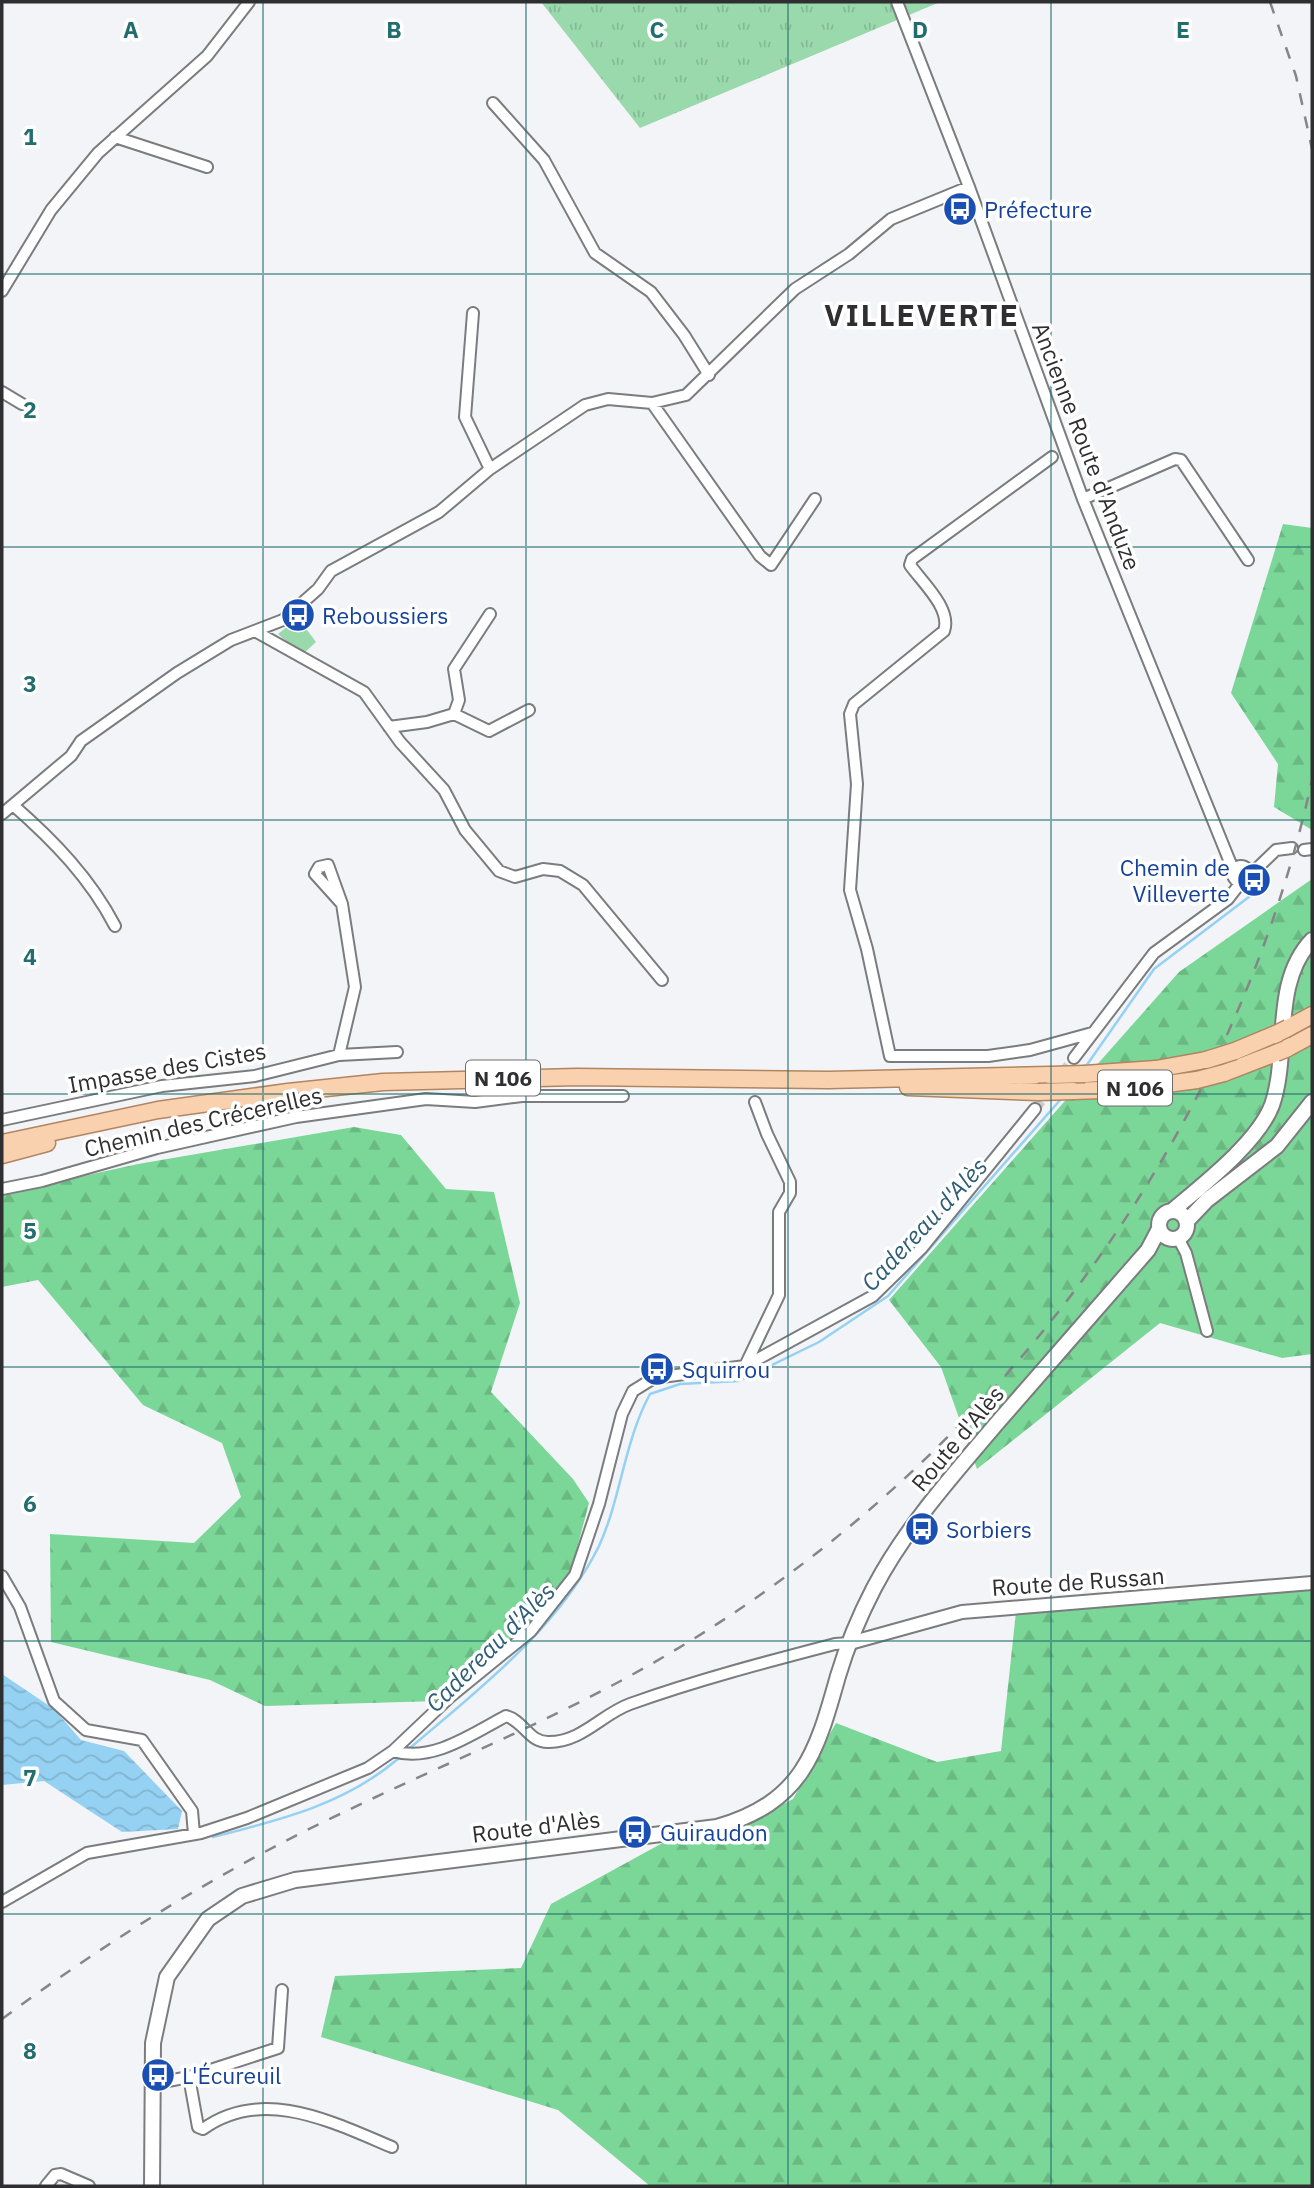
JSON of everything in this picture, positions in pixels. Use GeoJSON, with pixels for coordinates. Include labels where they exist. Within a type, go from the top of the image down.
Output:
{"type":"FeatureCollection","features":[{"type":"Feature","properties":{"kind":"main road"},"geometry":{"type":"LineString","coordinates":[[1173,1210],[1182,1213],[1187,1221],[1187,1229],[1169,1235],[1162,1216],[1173,1210],[1252,1136],[1266,1116],[1276,1090],[1293,975],[1312,940]]}},
{"type":"Feature","properties":{"kind":"main road","name":"N 106"},"geometry":{"type":"LineString","coordinates":[[2,1155],[180,1109],[310,1089],[432,1080],[577,1077],[828,1080],[1085,1074],[1156,1069],[1206,1060],[1235,1051],[1312,1015]]}},
{"type":"Feature","properties":{"kind":"main road","name":"N 106"},"geometry":{"type":"LineString","coordinates":[[828,1080],[894,1086],[1038,1092],[1128,1089],[1196,1080],[1223,1073],[1281,1051],[1312,1035]]}},
{"type":"Feature","properties":{"kind":"main road"},"geometry":{"type":"LineString","coordinates":[[1187,1221],[1207,1200],[1277,1146],[1312,1102]]}},
{"type":"Feature","properties":{"kind":"main road","name":"N 106"},"geometry":{"type":"LineString","coordinates":[[2,1143],[158,1110],[180,1109]]}},
{"type":"Feature","properties":{"kind":"main road","name":"Route d'Alès"},"geometry":{"type":"LineString","coordinates":[[152,2186],[153,2043],[167,1977],[208,1919],[242,1896],[295,1880],[717,1827],[742,1820],[776,1800],[814,1752],[827,1722],[850,1643],[874,1587],[910,1531],[973,1451],[1148,1250],[1169,1235]]}},
{"type":"Feature","properties":{"kind":"street"},"geometry":{"type":"LineString","coordinates":[[2,291],[51,210],[97,153],[207,56],[249,2]]}},
{"type":"Feature","properties":{"kind":"street","name":"Ancienne Route d'Anduze"},"geometry":{"type":"LineString","coordinates":[[897,2],[970,187],[1083,499],[1159,693],[1238,874]]}},
{"type":"Feature","properties":{"kind":"street"},"geometry":{"type":"LineString","coordinates":[[493,103],[544,160],[594,253],[651,292],[684,335],[709,375]]}},
{"type":"Feature","properties":{"kind":"street"},"geometry":{"type":"LineString","coordinates":[[115,138],[207,167]]}},
{"type":"Feature","properties":{"kind":"street"},"geometry":{"type":"LineString","coordinates":[[2,814],[71,756],[80,741],[177,673],[231,640],[283,620],[318,589],[331,571],[439,512],[490,469],[585,405],[608,399],[652,403],[686,396],[796,289],[849,254],[891,219],[970,187]]}},
{"type":"Feature","properties":{"kind":"street"},"geometry":{"type":"LineString","coordinates":[[473,313],[465,417],[490,469]]}},
{"type":"Feature","properties":{"kind":"street"},"geometry":{"type":"LineString","coordinates":[[2,392],[22,404]]}},
{"type":"Feature","properties":{"kind":"street"},"geometry":{"type":"LineString","coordinates":[[652,403],[760,556],[771,565],[815,499]]}},
{"type":"Feature","properties":{"kind":"street"},"geometry":{"type":"LineString","coordinates":[[1052,457],[912,559],[910,565],[944,611],[948,622],[944,631],[854,704],[850,714],[857,784],[850,890],[867,949],[887,1050],[893,1057],[988,1056],[1031,1050],[1092,1033]]}},
{"type":"Feature","properties":{"kind":"street"},"geometry":{"type":"LineString","coordinates":[[1083,499],[1175,458],[1181,460],[1248,560]]}},
{"type":"Feature","properties":{"kind":"street"},"geometry":{"type":"LineString","coordinates":[[454,714],[459,701],[454,669],[490,614]]}},
{"type":"Feature","properties":{"kind":"street"},"geometry":{"type":"LineString","coordinates":[[255,631],[364,692],[389,727],[444,790],[465,830],[499,871],[515,877],[544,869],[560,871],[583,885],[662,980]]}},
{"type":"Feature","properties":{"kind":"street"},"geometry":{"type":"LineString","coordinates":[[389,727],[427,722],[454,714],[489,731],[528,710]]}},
{"type":"Feature","properties":{"kind":"street"},"geometry":{"type":"LineString","coordinates":[[13,805],[71,860],[102,902],[115,926]]}},
{"type":"Feature","properties":{"kind":"street"},"geometry":{"type":"LineString","coordinates":[[1074,1058],[1154,954],[1228,899],[1238,874],[1261,862],[1276,850],[1292,848]]}},
{"type":"Feature","properties":{"kind":"street"},"geometry":{"type":"LineString","coordinates":[[339,1055],[355,987],[342,904]]}},
{"type":"Feature","properties":{"kind":"street","name":"Impasse des Cistes"},"geometry":{"type":"LineString","coordinates":[[2,1119],[162,1086],[255,1076],[339,1055],[397,1052]]}},
{"type":"Feature","properties":{"kind":"street","name":"Chemin des Crécerelles"},"geometry":{"type":"LineString","coordinates":[[2,1189],[42,1181],[157,1148],[296,1117],[426,1099],[475,1102],[522,1096],[623,1096]]}},
{"type":"Feature","properties":{"kind":"street"},"geometry":{"type":"LineString","coordinates":[[745,1366],[779,1295],[779,1212],[790,1193],[790,1182],[766,1135],[755,1102]]}},
{"type":"Feature","properties":{"kind":"street"},"geometry":{"type":"LineString","coordinates":[[2,1902],[87,1853],[194,1834],[247,1818],[368,1768],[393,1751],[451,1696],[531,1631],[575,1575],[600,1504],[622,1414],[633,1391],[654,1378],[745,1366],[873,1296],[921,1249],[1035,1109]]}},
{"type":"Feature","properties":{"kind":"street"},"geometry":{"type":"LineString","coordinates":[[1169,1235],[1185,1253],[1207,1331]]}},
{"type":"Feature","properties":{"kind":"street"},"geometry":{"type":"LineString","coordinates":[[2,1576],[20,1607],[54,1701],[86,1730],[142,1740],[192,1811],[194,1834]]}},
{"type":"Feature","properties":{"kind":"street","name":"Route de Russan"},"geometry":{"type":"LineString","coordinates":[[850,1643],[962,1612],[1312,1583]]}},
{"type":"Feature","properties":{"kind":"street"},"geometry":{"type":"LineString","coordinates":[[393,1751],[408,1756],[440,1750],[506,1716],[517,1719],[532,1737],[549,1742],[589,1731],[626,1705],[726,1672],[850,1643]]}},
{"type":"Feature","properties":{"kind":"street"},"geometry":{"type":"LineString","coordinates":[[152,2084],[189,2077],[278,2048],[282,1990]]}},
{"type":"Feature","properties":{"kind":"street"},"geometry":{"type":"LineString","coordinates":[[189,2077],[195,2118],[198,2127],[203,2129],[232,2113],[289,2109],[392,2147]]}},
{"type":"Feature","properties":{"kind":"street"},"geometry":{"type":"LineString","coordinates":[[46,2186],[54,2175],[61,2174],[89,2186]]}},
{"type":"Feature","properties":{"kind":"green space"},"geometry":{"type":"Polygon","coordinates":[[[541,2],[940,2],[640,128],[541,2]]]}},
{"type":"Feature","properties":{"kind":"green space"},"geometry":{"type":"Polygon","coordinates":[[[1283,524],[1312,528],[1312,830],[1274,807],[1278,764],[1231,693],[1283,524]]]}},
{"type":"Feature","properties":{"kind":"green space"},"geometry":{"type":"Polygon","coordinates":[[[298,618],[316,642],[302,655],[278,634],[298,618]]]}},
{"type":"Feature","properties":{"kind":"green space"},"geometry":{"type":"Polygon","coordinates":[[[1312,879],[1312,1354],[1282,1358],[1160,1323],[977,1469],[941,1367],[889,1300],[1179,972],[1312,879]]]}},
{"type":"Feature","properties":{"kind":"green space"},"geometry":{"type":"Polygon","coordinates":[[[354,1127],[401,1135],[446,1189],[494,1192],[520,1303],[491,1392],[573,1479],[589,1503],[571,1571],[527,1630],[439,1701],[265,1706],[210,1680],[51,1642],[50,1534],[194,1543],[241,1497],[222,1443],[143,1405],[38,1280],[2,1287],[2,1194],[138,1164],[354,1127]]]}},
{"type":"Feature","properties":{"kind":"green space"},"geometry":{"type":"Polygon","coordinates":[[[1312,1588],[1312,2186],[650,2186],[558,2110],[321,2037],[335,1976],[521,1968],[551,1904],[679,1834],[725,1835],[793,1799],[836,1723],[937,1762],[1001,1751],[1016,1612],[1312,1588]]]}},
{"type":"Feature","properties":{"kind":"water"},"geometry":{"type":"Polygon","coordinates":[[[2,1674],[54,1709],[81,1740],[124,1751],[182,1811],[178,1829],[122,1832],[44,1781],[2,1785],[2,1674]]]}},
{"type":"Feature","properties":{"kind":"waterway","name":"Cadereau d'Alès"},"geometry":{"type":"LineString","coordinates":[[1084,1069],[1154,969],[1266,884]]}},
{"type":"Feature","properties":{"kind":"waterway","name":"Cadereau d'Alès"},"geometry":{"type":"LineString","coordinates":[[410,1748],[515,1656],[562,1604],[582,1576],[606,1528],[634,1431],[650,1394],[680,1384],[739,1381],[819,1342],[888,1296],[1061,1099]]}},
{"type":"Feature","properties":{"kind":"waterway","name":"Cadereau d'Alès"},"geometry":{"type":"LineString","coordinates":[[213,1837],[287,1817],[335,1799],[379,1774],[399,1758]]}},
{"type":"Feature","properties":{"kind":"tunnel"},"geometry":{"type":"LineString","coordinates":[[1035,1109],[1074,1058]]}},
{"type":"Feature","properties":{"kind":"railway"},"geometry":{"type":"LineString","coordinates":[[1270,2],[1296,76],[1312,149]]}},
{"type":"Feature","properties":{"kind":"railway"},"geometry":{"type":"LineString","coordinates":[[2,2019],[166,1908],[252,1859],[340,1814],[613,1685],[739,1609],[857,1521],[965,1420],[1061,1308],[1145,1187],[1216,1058],[1272,922],[1312,780]]}},
{"type":"Feature","properties":{"kind":"place","name":"Préfecture"},"geometry":{"type":"Point","coordinates":[960,209]}},
{"type":"Feature","properties":{"kind":"place","name":"Reboussiers"},"geometry":{"type":"Point","coordinates":[298,615]}},
{"type":"Feature","properties":{"kind":"place","name":"Chemin de Villeverte"},"geometry":{"type":"Point","coordinates":[1254,880]}},
{"type":"Feature","properties":{"kind":"place","name":"Squirrou"},"geometry":{"type":"Point","coordinates":[657,1369]}},
{"type":"Feature","properties":{"kind":"place","name":"Sorbiers"},"geometry":{"type":"Point","coordinates":[922,1529]}},
{"type":"Feature","properties":{"kind":"place","name":"Guiraudon"},"geometry":{"type":"Point","coordinates":[635,1832]}},
{"type":"Feature","properties":{"kind":"place","name":"L'Écureuil"},"geometry":{"type":"Point","coordinates":[158,2075]}},
{"type":"Feature","properties":{"kind":"district","name":"VILLEVERTE"},"geometry":{"type":"Point","coordinates":[922,314]}}]}
